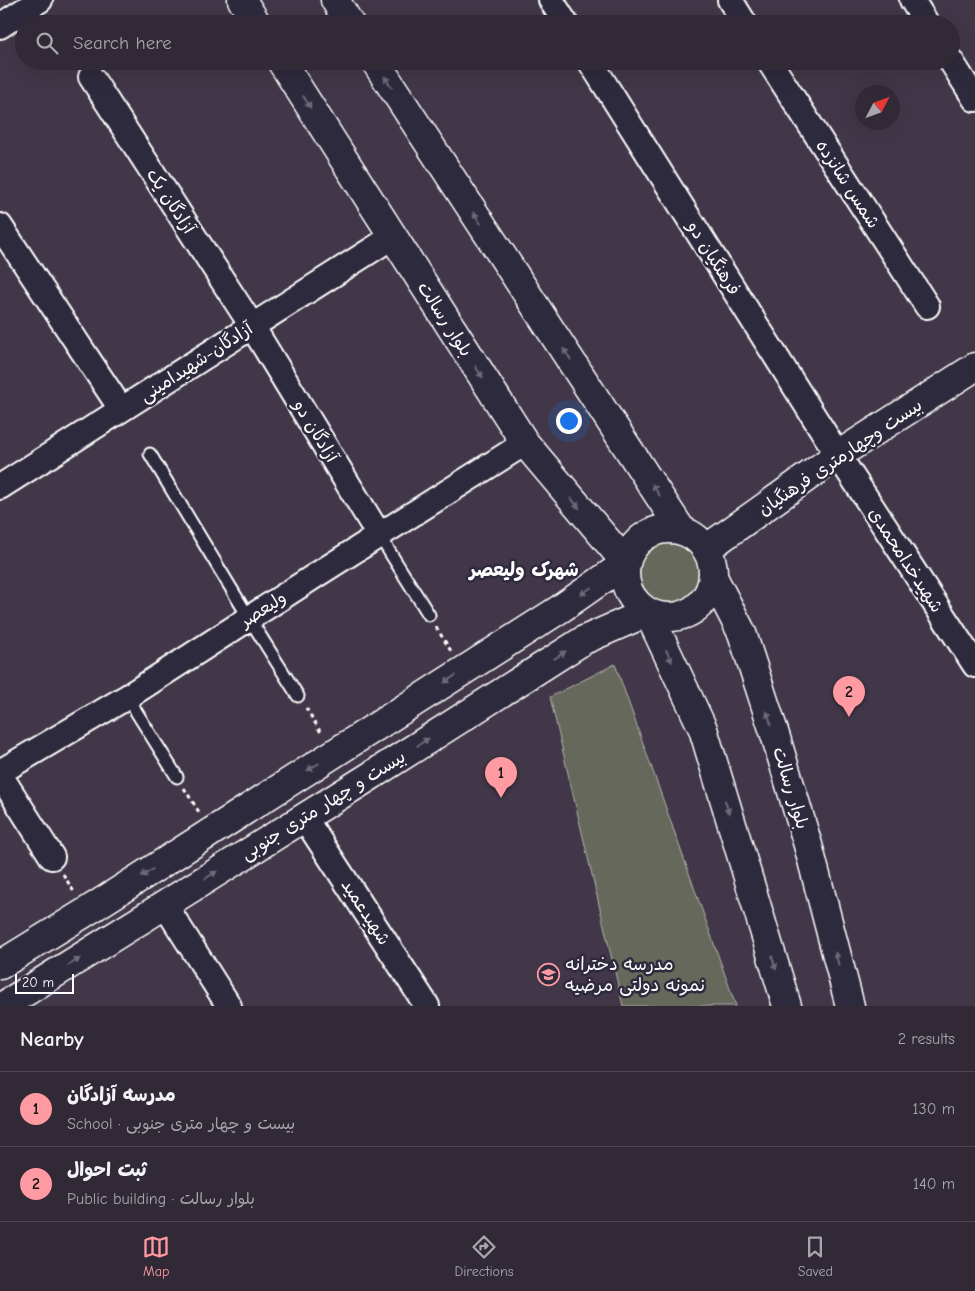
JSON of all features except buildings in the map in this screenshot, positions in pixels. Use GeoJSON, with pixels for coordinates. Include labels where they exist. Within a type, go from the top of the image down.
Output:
{"type":"FeatureCollection","features":[{"type":"Feature","properties":{"kind":"street"},"geometry":{"type":"LineString","coordinates":[[17,15],[40,0]]}},
{"type":"Feature","properties":{"kind":"street"},"geometry":{"type":"LineString","coordinates":[[242,0],[251,15]]}},
{"type":"Feature","properties":{"kind":"street"},"geometry":{"type":"LineString","coordinates":[[334,0],[344,15]]}},
{"type":"Feature","properties":{"kind":"street"},"geometry":{"type":"LineString","coordinates":[[551,0],[560,15]]}},
{"type":"Feature","properties":{"kind":"street"},"geometry":{"type":"LineString","coordinates":[[730,0],[739,15]]}},
{"type":"Feature","properties":{"kind":"street"},"geometry":{"type":"LineString","coordinates":[[912,0],[921,15]]}},
{"type":"Feature","properties":{"kind":"street"},"geometry":{"type":"LineString","coordinates":[[0,26],[15,16]]}},
{"type":"Feature","properties":{"kind":"street","name":"بلوار رسالت"},"geometry":{"type":"LineString","coordinates":[[287,70],[525,444],[626,563]]}},
{"type":"Feature","properties":{"kind":"street"},"geometry":{"type":"LineString","coordinates":[[381,70],[682,531]]}},
{"type":"Feature","properties":{"kind":"street","name":"فرهنگیان دو"},"geometry":{"type":"LineString","coordinates":[[596,70],[838,454]]}},
{"type":"Feature","properties":{"kind":"street","name":"شمس شانزده"},"geometry":{"type":"LineString","coordinates":[[775,70],[927,306]]}},
{"type":"Feature","properties":{"kind":"street"},"geometry":{"type":"LineString","coordinates":[[957,70],[975,99]]}},
{"type":"Feature","properties":{"kind":"street","name":"آزادگان یک"},"geometry":{"type":"LineString","coordinates":[[90,77],[252,326]]}},
{"type":"Feature","properties":{"kind":"street"},"geometry":{"type":"LineString","coordinates":[[0,226],[121,409]]}},
{"type":"Feature","properties":{"kind":"street","name":"آزادگان-شهیدامینی"},"geometry":{"type":"LineString","coordinates":[[0,487],[392,236]]}},
{"type":"Feature","properties":{"kind":"street","name":"آزادگان دو"},"geometry":{"type":"LineString","coordinates":[[252,326],[380,536]]}},
{"type":"Feature","properties":{"kind":"street","name":"بیست وچهارمتری فرهنگیان"},"geometry":{"type":"LineString","coordinates":[[706,549],[838,454],[975,367]]}},
{"type":"Feature","properties":{"kind":"street","name":"ولیعصر"},"geometry":{"type":"LineString","coordinates":[[0,774],[126,697],[525,444]]}},
{"type":"Feature","properties":{"kind":"street","name":"شهیدخدامحمدی"},"geometry":{"type":"LineString","coordinates":[[838,454],[975,665]]}},
{"type":"Feature","properties":{"kind":"street"},"geometry":{"type":"LineString","coordinates":[[668,529],[682,531],[696,538],[706,549],[712,562],[713,577],[709,591],[702,603],[690,612],[676,617],[648,612],[637,603],[629,591],[625,578],[626,563],[632,550],[641,539],[654,532],[668,529]]}},
{"type":"Feature","properties":{"kind":"street","name":"بیست و چهار متری جنوبی"},"geometry":{"type":"LineString","coordinates":[[0,965],[560,609],[626,563]]}},
{"type":"Feature","properties":{"kind":"street","name":"بلوار رسالت"},"geometry":{"type":"LineString","coordinates":[[713,577],[742,633],[776,738],[808,845],[850,1006]]}},
{"type":"Feature","properties":{"kind":"street"},"geometry":{"type":"LineString","coordinates":[[648,612],[703,730],[788,1006]]}},
{"type":"Feature","properties":{"kind":"street","name":"بیست و چهار متری جنوبی"},"geometry":{"type":"LineString","coordinates":[[13,1003],[584,640],[648,612]]}},
{"type":"Feature","properties":{"kind":"street"},"geometry":{"type":"LineString","coordinates":[[0,774],[52,857]]}},
{"type":"Feature","properties":{"kind":"street","name":"شهیدعمید"},"geometry":{"type":"LineString","coordinates":[[304,817],[427,1006]]}},
{"type":"Feature","properties":{"kind":"street"},"geometry":{"type":"LineString","coordinates":[[165,905],[230,1006]]}},
{"type":"Feature","properties":{"kind":"lane"},"geometry":{"type":"LineString","coordinates":[[150,454],[298,696]]}},
{"type":"Feature","properties":{"kind":"lane"},"geometry":{"type":"LineString","coordinates":[[380,536],[429,615]]}},
{"type":"Feature","properties":{"kind":"lane"},"geometry":{"type":"LineString","coordinates":[[126,697],[176,776]]}},
{"type":"Feature","properties":{"kind":"path"},"geometry":{"type":"LineString","coordinates":[[429,615],[463,671]]}},
{"type":"Feature","properties":{"kind":"path"},"geometry":{"type":"LineString","coordinates":[[298,696],[334,754]]}},
{"type":"Feature","properties":{"kind":"path"},"geometry":{"type":"LineString","coordinates":[[176,776],[212,832]]}},
{"type":"Feature","properties":{"kind":"path"},"geometry":{"type":"LineString","coordinates":[[52,857],[86,912]]}},
{"type":"Feature","properties":{"kind":"green space"},"geometry":{"type":"Polygon","coordinates":[[[670,540],[683,543],[693,550],[700,560],[703,573],[700,586],[693,596],[683,603],[670,606],[657,603],[647,596],[640,586],[637,573],[640,560],[647,550],[657,543],[670,540]]]}},
{"type":"Feature","properties":{"kind":"green space"},"geometry":{"type":"Polygon","coordinates":[[[615,664],[736,1006],[623,1006],[550,697],[615,664]]]}},
{"type":"Feature","properties":{"kind":"place","name":"ثبت احوال"},"geometry":{"type":"Point","coordinates":[849,717]}},
{"type":"Feature","properties":{"kind":"place","name":"مدرسه آزادگان"},"geometry":{"type":"Point","coordinates":[501,798]}},
{"type":"Feature","properties":{"kind":"place","name":"مدرسه دخترانه نمونه دولتی مرضیه"},"geometry":{"type":"Point","coordinates":[549,974]}},
{"type":"Feature","properties":{"kind":"district","name":"شهرک ولیعصر"},"geometry":{"type":"Point","coordinates":[524,569]}}]}
